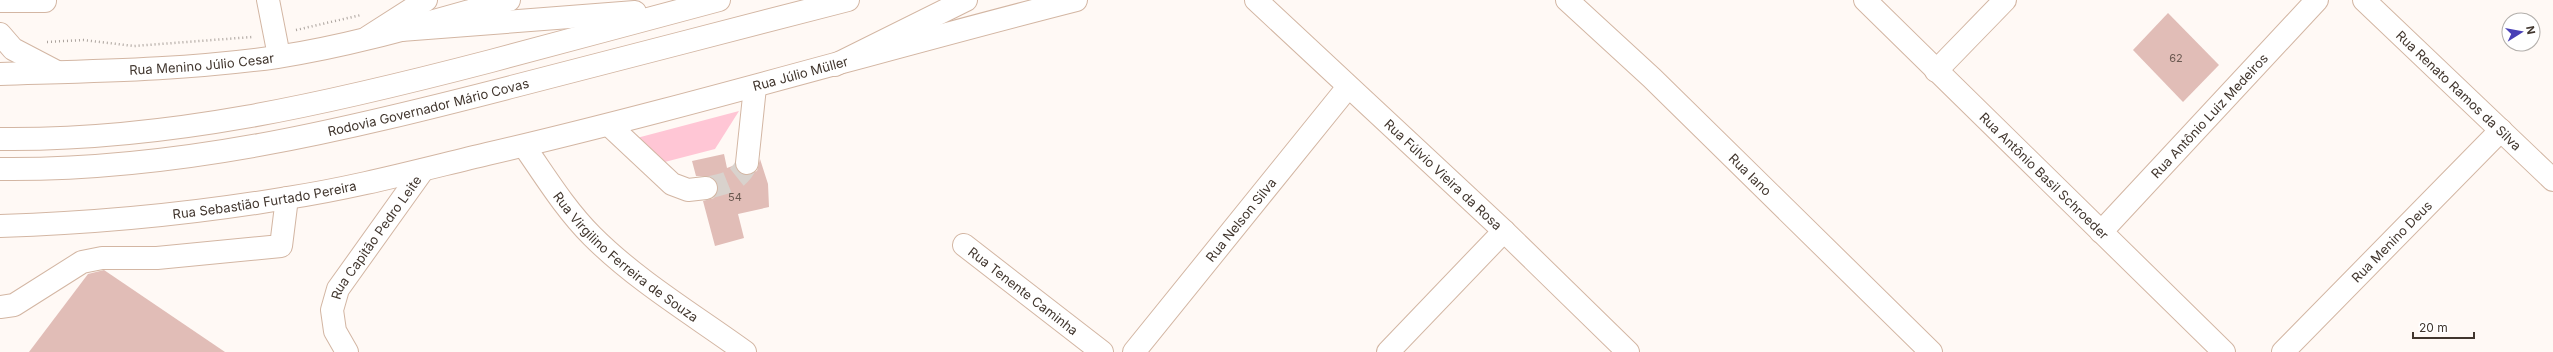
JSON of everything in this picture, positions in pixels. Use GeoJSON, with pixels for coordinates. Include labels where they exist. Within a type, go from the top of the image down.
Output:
{"type":"FeatureCollection","features":[{"type":"Feature","properties":{"kind":"main road"},"geometry":{"type":"LineString","coordinates":[[268,0],[279,56]]}},
{"type":"Feature","properties":{"kind":"main road"},"geometry":{"type":"LineString","coordinates":[[362,40],[426,0]]}},
{"type":"Feature","properties":{"kind":"main road"},"geometry":{"type":"LineString","coordinates":[[401,30],[510,0]]}},
{"type":"Feature","properties":{"kind":"main road"},"geometry":{"type":"LineString","coordinates":[[0,139],[115,135],[166,130],[244,118],[398,85],[719,0]]}},
{"type":"Feature","properties":{"kind":"main road","name":"Rodovia Governador Mário Covas"},"geometry":{"type":"LineString","coordinates":[[0,169],[132,162],[300,139],[394,117],[848,0]]}},
{"type":"Feature","properties":{"kind":"main road"},"geometry":{"type":"LineString","coordinates":[[835,65],[966,0]]}},
{"type":"Feature","properties":{"kind":"main road","name":"Rua Júlio Müller"},"geometry":{"type":"LineString","coordinates":[[524,146],[755,87],[1076,0]]}},
{"type":"Feature","properties":{"kind":"main road","name":"Rua Fúlvio Vieira da Rosa"},"geometry":{"type":"LineString","coordinates":[[1256,0],[1504,231],[1628,352]]}},
{"type":"Feature","properties":{"kind":"main road","name":"Rua Iano"},"geometry":{"type":"LineString","coordinates":[[1567,0],[1652,78],[1931,352]]}},
{"type":"Feature","properties":{"kind":"main road","name":"Rua Antônio Basil Schroeder"},"geometry":{"type":"LineString","coordinates":[[1864,0],[2224,352]]}},
{"type":"Feature","properties":{"kind":"main road"},"geometry":{"type":"LineString","coordinates":[[1936,72],[2005,0]]}},
{"type":"Feature","properties":{"kind":"main road","name":"Rua Antônio Luiz Medeiros"},"geometry":{"type":"LineString","coordinates":[[2101,232],[2317,0]]}},
{"type":"Feature","properties":{"kind":"main road","name":"Rua Renato Ramos da Silva"},"geometry":{"type":"LineString","coordinates":[[2364,0],[2553,180]]}},
{"type":"Feature","properties":{"kind":"main road"},"geometry":{"type":"LineString","coordinates":[[0,1],[45,1]]}},
{"type":"Feature","properties":{"kind":"main road"},"geometry":{"type":"LineString","coordinates":[[401,30],[690,8]]}},
{"type":"Feature","properties":{"kind":"main road","name":"Rua Menino Júlio Cesar"},"geometry":{"type":"LineString","coordinates":[[0,74],[144,70],[279,56],[362,40],[401,30]]}},
{"type":"Feature","properties":{"kind":"main road"},"geometry":{"type":"LineString","coordinates":[[0,34],[13,49],[57,72]]}},
{"type":"Feature","properties":{"kind":"main road"},"geometry":{"type":"LineString","coordinates":[[747,163],[755,87]]}},
{"type":"Feature","properties":{"kind":"main road","name":"Rua Nelson Silva"},"geometry":{"type":"LineString","coordinates":[[1134,352],[1348,87]]}},
{"type":"Feature","properties":{"kind":"main road"},"geometry":{"type":"LineString","coordinates":[[609,125],[672,184],[688,190],[706,188]]}},
{"type":"Feature","properties":{"kind":"main road","name":"Rua Menino Deus"},"geometry":{"type":"LineString","coordinates":[[2283,352],[2501,130]]}},
{"type":"Feature","properties":{"kind":"main road","name":"Rua Sebastião Furtado Pereira"},"geometry":{"type":"LineString","coordinates":[[0,226],[69,224],[159,216],[287,198],[423,170],[524,146]]}},
{"type":"Feature","properties":{"kind":"main road","name":"Rua Virgilino Ferreira de Souza"},"geometry":{"type":"LineString","coordinates":[[524,146],[574,217],[592,236],[637,274],[745,352]]}},
{"type":"Feature","properties":{"kind":"main road","name":"Rua Capitão Pedro Leite"},"geometry":{"type":"LineString","coordinates":[[347,352],[335,331],[332,310],[338,289],[423,170]]}},
{"type":"Feature","properties":{"kind":"main road"},"geometry":{"type":"LineString","coordinates":[[0,307],[14,305],[82,262],[102,258],[157,258],[281,246],[287,198]]}},
{"type":"Feature","properties":{"kind":"main road"},"geometry":{"type":"LineString","coordinates":[[1388,352],[1504,231]]}},
{"type":"Feature","properties":{"kind":"main road","name":"Rua Tenente Caminha"},"geometry":{"type":"LineString","coordinates":[[964,245],[1102,352]]}},
{"type":"Feature","properties":{"kind":"path"},"geometry":{"type":"LineString","coordinates":[[42,42],[83,40],[134,46],[276,35],[366,14]]}},
{"type":"Feature","properties":{"kind":"shaded area"},"geometry":{"type":"Polygon","coordinates":[[[739,111],[715,149],[657,164],[633,139],[739,111]]]}},
{"type":"Feature","properties":{"kind":"building"},"geometry":{"type":"Polygon","coordinates":[[[2168,13],[2219,65],[2183,102],[2133,50],[2168,13]]]}},
{"type":"Feature","properties":{"kind":"building"},"geometry":{"type":"Polygon","coordinates":[[[724,154],[727,168],[735,165],[739,173],[745,175],[757,171],[760,159],[768,184],[769,207],[738,214],[744,238],[715,246],[703,201],[714,198],[718,186],[711,177],[696,176],[692,161],[724,154]]]}},
{"type":"Feature","properties":{"kind":"building"},"geometry":{"type":"Polygon","coordinates":[[[104,270],[225,352],[29,352],[88,274],[104,270]]]}},
{"type":"Feature","properties":{"kind":"tunnel"},"geometry":{"type":"LineString","coordinates":[[706,188],[725,183],[735,178],[740,174],[747,163]]}}]}
